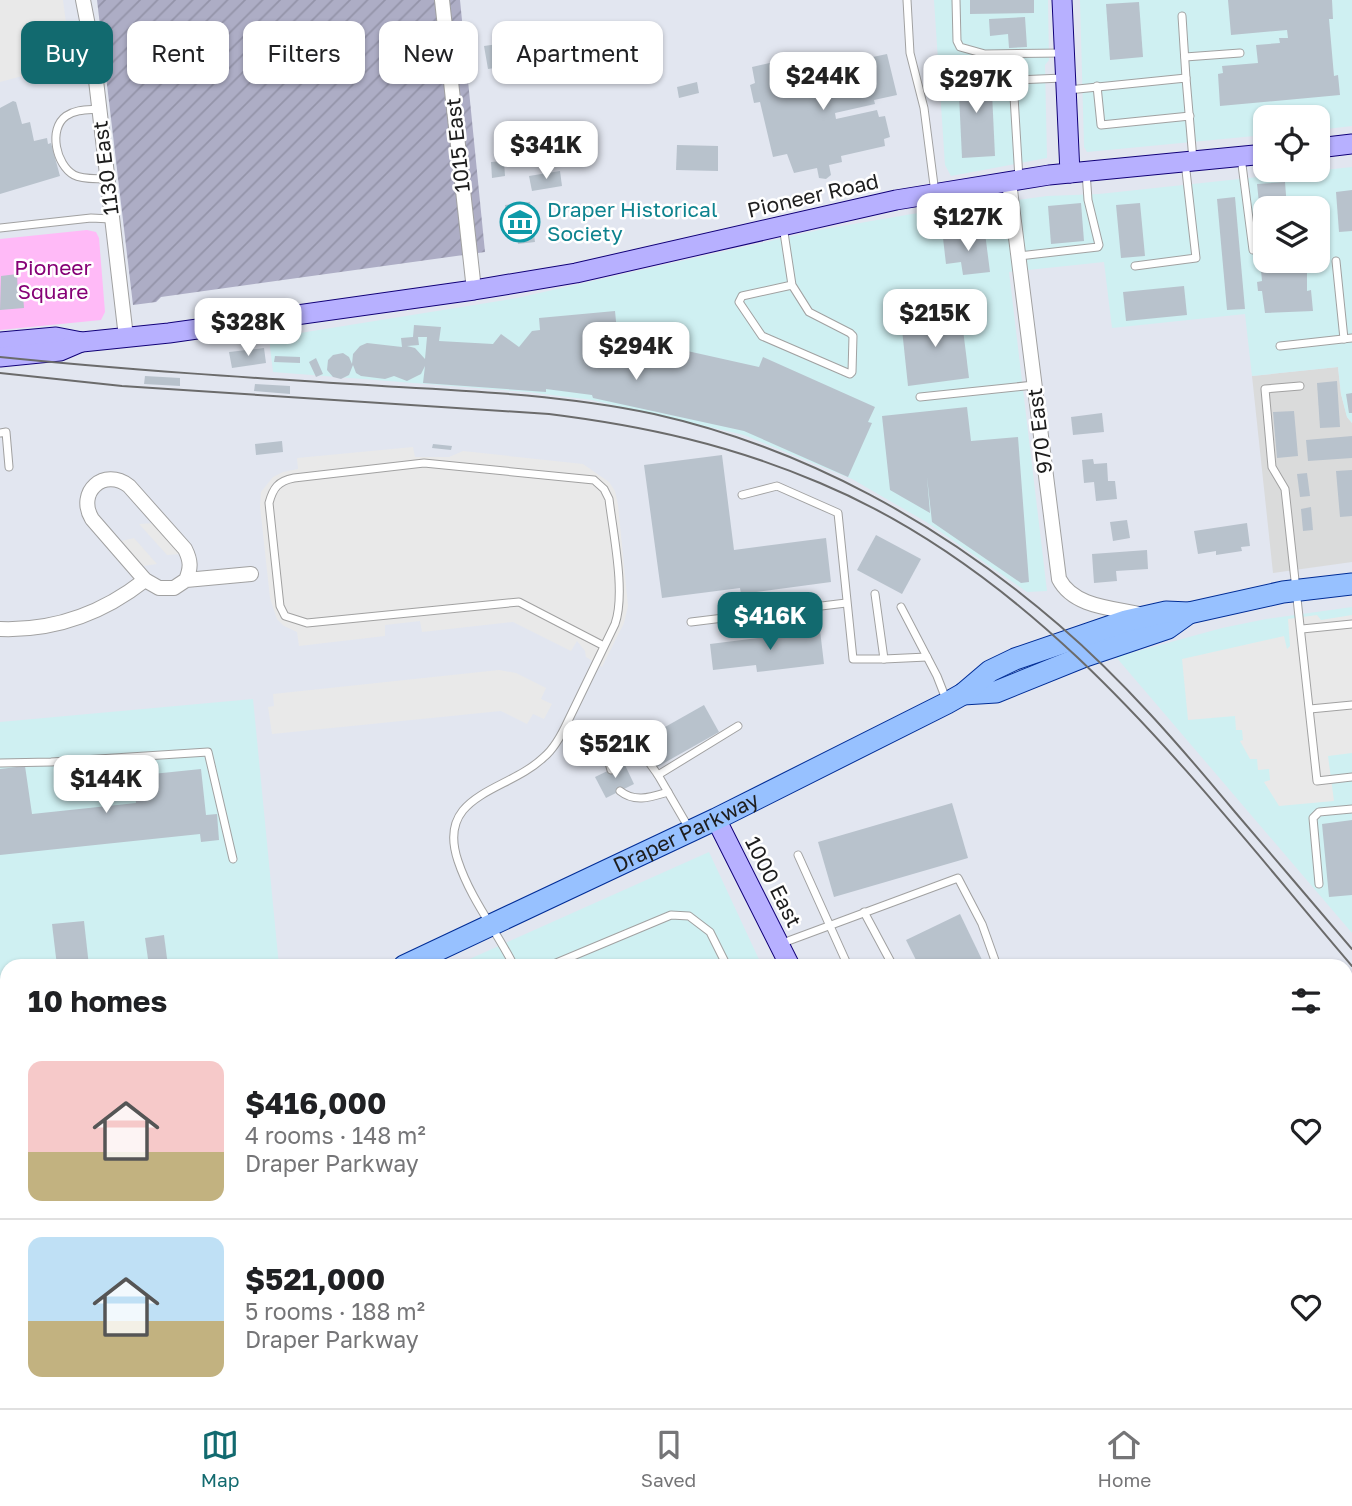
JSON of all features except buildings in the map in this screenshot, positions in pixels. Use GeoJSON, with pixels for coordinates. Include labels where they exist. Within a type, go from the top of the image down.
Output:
{"type":"FeatureCollection","features":[{"type":"Feature","properties":{"kind":"main road","name":"Draper Parkway"},"geometry":{"type":"LineString","coordinates":[[420,959],[716,819],[955,699],[990,671],[1014,659],[1126,621],[1166,612],[1189,613],[1298,590],[1352,584]]}},
{"type":"Feature","properties":{"kind":"main road","name":"Draper Parkway"},"geometry":{"type":"LineString","coordinates":[[955,699],[996,691],[1168,628],[1189,613]]}},
{"type":"Feature","properties":{"kind":"street","name":"1130 East"},"geometry":{"type":"LineString","coordinates":[[83,0],[89,22],[126,337]]}},
{"type":"Feature","properties":{"kind":"street","name":"1015 East"},"geometry":{"type":"LineString","coordinates":[[442,0],[474,290]]}},
{"type":"Feature","properties":{"kind":"street"},"geometry":{"type":"LineString","coordinates":[[1062,0],[1067,84],[1078,172]]}},
{"type":"Feature","properties":{"kind":"street"},"geometry":{"type":"LineString","coordinates":[[1330,147],[1352,144]]}},
{"type":"Feature","properties":{"kind":"street","name":"Pioneer Road"},"geometry":{"type":"LineString","coordinates":[[0,357],[60,351],[82,342],[474,290],[576,273],[896,200],[1078,172],[1253,154]]}},
{"type":"Feature","properties":{"kind":"street","name":"970 East"},"geometry":{"type":"LineString","coordinates":[[1014,181],[1018,256],[1057,572],[1062,585],[1081,600],[1149,616]]}},
{"type":"Feature","properties":{"kind":"street","name":"Pioneer Road"},"geometry":{"type":"LineString","coordinates":[[0,342],[56,337],[82,342]]}},
{"type":"Feature","properties":{"kind":"street"},"geometry":{"type":"LineString","coordinates":[[186,580],[190,558],[185,549],[129,486],[113,478],[94,486],[86,502],[87,511],[152,585],[167,589],[186,580],[251,574]]}},
{"type":"Feature","properties":{"kind":"street"},"geometry":{"type":"LineString","coordinates":[[0,629],[40,627],[86,615],[127,594],[145,580]]}},
{"type":"Feature","properties":{"kind":"street","name":"1000 East"},"geometry":{"type":"LineString","coordinates":[[716,819],[786,959]]}},
{"type":"Feature","properties":{"kind":"lane"},"geometry":{"type":"LineString","coordinates":[[906,0],[911,64],[924,108],[935,194]]}},
{"type":"Feature","properties":{"kind":"lane"},"geometry":{"type":"LineString","coordinates":[[956,0],[957,41],[960,47],[985,54],[1065,52]]}},
{"type":"Feature","properties":{"kind":"lane"},"geometry":{"type":"LineString","coordinates":[[1135,265],[1196,258],[1182,16]]}},
{"type":"Feature","properties":{"kind":"lane"},"geometry":{"type":"LineString","coordinates":[[1185,57],[1240,53]]}},
{"type":"Feature","properties":{"kind":"lane"},"geometry":{"type":"LineString","coordinates":[[1014,181],[1013,80],[1097,86],[1186,78]]}},
{"type":"Feature","properties":{"kind":"lane"},"geometry":{"type":"LineString","coordinates":[[1097,86],[1101,125],[1189,116]]}},
{"type":"Feature","properties":{"kind":"lane"},"geometry":{"type":"LineString","coordinates":[[99,109],[79,111],[65,117],[58,126],[56,140],[61,159],[71,173],[82,178],[108,179]]}},
{"type":"Feature","properties":{"kind":"lane"},"geometry":{"type":"LineString","coordinates":[[1241,156],[1253,250]]}},
{"type":"Feature","properties":{"kind":"lane"},"geometry":{"type":"LineString","coordinates":[[1018,256],[1098,247],[1088,200],[1078,172]]}},
{"type":"Feature","properties":{"kind":"lane"},"geometry":{"type":"LineString","coordinates":[[0,228],[91,218],[112,220]]}},
{"type":"Feature","properties":{"kind":"lane"},"geometry":{"type":"LineString","coordinates":[[783,226],[792,285],[809,312],[853,336],[850,374],[762,336],[739,302],[742,296],[792,285]]}},
{"type":"Feature","properties":{"kind":"lane"},"geometry":{"type":"LineString","coordinates":[[1280,346],[1348,339],[1336,261]]}},
{"type":"Feature","properties":{"kind":"lane"},"geometry":{"type":"LineString","coordinates":[[920,397],[1035,385]]}},
{"type":"Feature","properties":{"kind":"lane"},"geometry":{"type":"LineString","coordinates":[[1300,386],[1265,389],[1272,467],[1285,489],[1317,781],[1352,777]]}},
{"type":"Feature","properties":{"kind":"lane"},"geometry":{"type":"LineString","coordinates":[[0,433],[6,432],[9,467]]}},
{"type":"Feature","properties":{"kind":"lane"},"geometry":{"type":"LineString","coordinates":[[510,959],[476,902],[458,861],[454,831],[457,818],[475,799],[544,758],[561,735],[604,646],[619,612],[620,595],[609,499],[604,489],[594,480],[424,463],[294,478],[278,484],[273,489],[269,503],[280,606],[285,616],[307,623],[519,602],[604,646]]}},
{"type":"Feature","properties":{"kind":"lane"},"geometry":{"type":"LineString","coordinates":[[742,495],[777,486],[838,513],[853,659],[927,657]]}},
{"type":"Feature","properties":{"kind":"lane"},"geometry":{"type":"LineString","coordinates":[[875,594],[884,659]]}},
{"type":"Feature","properties":{"kind":"lane"},"geometry":{"type":"LineString","coordinates":[[691,622],[846,604]]}},
{"type":"Feature","properties":{"kind":"lane"},"geometry":{"type":"LineString","coordinates":[[901,607],[927,657],[955,699]]}},
{"type":"Feature","properties":{"kind":"lane"},"geometry":{"type":"LineString","coordinates":[[1302,629],[1352,624]]}},
{"type":"Feature","properties":{"kind":"lane"},"geometry":{"type":"LineString","coordinates":[[1310,709],[1352,705]]}},
{"type":"Feature","properties":{"kind":"lane"},"geometry":{"type":"LineString","coordinates":[[658,775],[738,726]]}},
{"type":"Feature","properties":{"kind":"lane"},"geometry":{"type":"LineString","coordinates":[[611,770],[607,759],[610,751],[620,744],[630,744],[649,760],[690,830]]}},
{"type":"Feature","properties":{"kind":"lane"},"geometry":{"type":"LineString","coordinates":[[0,763],[208,752],[233,859]]}},
{"type":"Feature","properties":{"kind":"lane"},"geometry":{"type":"LineString","coordinates":[[620,791],[628,797],[643,799],[668,792]]}},
{"type":"Feature","properties":{"kind":"lane"},"geometry":{"type":"LineString","coordinates":[[1319,884],[1313,818],[1319,812],[1352,809]]}},
{"type":"Feature","properties":{"kind":"lane"},"geometry":{"type":"LineString","coordinates":[[798,855],[845,959]]}},
{"type":"Feature","properties":{"kind":"lane"},"geometry":{"type":"LineString","coordinates":[[779,944],[958,878],[982,924],[994,959]]}},
{"type":"Feature","properties":{"kind":"lane"},"geometry":{"type":"LineString","coordinates":[[864,912],[889,959]]}},
{"type":"Feature","properties":{"kind":"lane"},"geometry":{"type":"LineString","coordinates":[[566,959],[671,915],[689,916],[710,932],[724,959]]}},
{"type":"Feature","properties":{"kind":"shaded area"},"geometry":{"type":"Polygon","coordinates":[[[0,0],[63,0],[66,21],[21,21],[21,76],[0,82],[0,0]]]}},
{"type":"Feature","properties":{"kind":"shaded area"},"geometry":{"type":"Polygon","coordinates":[[[97,0],[460,0],[462,21],[379,21],[379,84],[468,84],[485,252],[161,297],[156,302],[133,305],[107,84],[113,84],[113,21],[99,21],[97,0]]]}},
{"type":"Feature","properties":{"kind":"shaded area"},"geometry":{"type":"Polygon","coordinates":[[[934,0],[1048,0],[1049,60],[1045,65],[1047,158],[951,176],[945,165],[934,0]]]}},
{"type":"Feature","properties":{"kind":"shaded area"},"geometry":{"type":"Polygon","coordinates":[[[1080,0],[1352,0],[1352,126],[1330,129],[1330,105],[1253,105],[1253,136],[1087,152],[1084,147],[1080,0]]]}},
{"type":"Feature","properties":{"kind":"shaded area"},"geometry":{"type":"Polygon","coordinates":[[[1352,167],[1352,423],[1347,417],[1341,394],[1338,367],[1252,376],[1245,314],[1112,328],[1104,262],[1009,272],[1047,591],[1027,592],[928,523],[852,479],[744,435],[592,400],[528,392],[273,372],[269,338],[517,298],[819,230],[912,214],[1047,196],[1099,194],[1253,178],[1253,182],[1330,182],[1330,169],[1352,167]]]}},
{"type":"Feature","properties":{"kind":"shaded area"},"geometry":{"type":"Polygon","coordinates":[[[1338,367],[1341,394],[1347,417],[1352,423],[1352,562],[1273,573],[1252,376],[1338,367]]]}},
{"type":"Feature","properties":{"kind":"shaded area"},"geometry":{"type":"Polygon","coordinates":[[[413,447],[415,457],[449,457],[463,451],[583,464],[609,482],[615,491],[618,505],[628,606],[624,623],[602,667],[586,657],[577,641],[571,651],[513,622],[422,632],[420,621],[385,625],[385,636],[299,646],[297,632],[277,619],[270,598],[260,506],[261,492],[273,477],[298,469],[297,458],[413,447]]]}},
{"type":"Feature","properties":{"kind":"shaded area"},"geometry":{"type":"Polygon","coordinates":[[[154,523],[182,554],[167,555],[139,524],[154,523]]]}},
{"type":"Feature","properties":{"kind":"shaded area"},"geometry":{"type":"Polygon","coordinates":[[[134,538],[157,564],[143,566],[121,541],[134,538]]]}},
{"type":"Feature","properties":{"kind":"shaded area"},"geometry":{"type":"Polygon","coordinates":[[[1352,607],[1352,933],[1116,657],[1222,628],[1352,607]]]}},
{"type":"Feature","properties":{"kind":"shaded area"},"geometry":{"type":"Polygon","coordinates":[[[1317,615],[1321,620],[1352,615],[1352,753],[1328,756],[1334,801],[1279,806],[1264,782],[1270,780],[1269,769],[1258,770],[1257,759],[1250,759],[1240,741],[1243,740],[1242,730],[1236,730],[1235,716],[1188,720],[1182,659],[1284,636],[1287,649],[1290,646],[1288,619],[1317,615]]]}},
{"type":"Feature","properties":{"kind":"shaded area"},"geometry":{"type":"Polygon","coordinates":[[[499,670],[516,673],[546,688],[541,699],[552,704],[544,719],[533,714],[527,724],[501,711],[272,734],[268,707],[274,706],[273,694],[499,670]]]}},
{"type":"Feature","properties":{"kind":"shaded area"},"geometry":{"type":"Polygon","coordinates":[[[253,699],[278,959],[0,959],[0,722],[253,699]]]}},
{"type":"Feature","properties":{"kind":"shaded area"},"geometry":{"type":"Polygon","coordinates":[[[709,852],[759,959],[470,959],[709,852]]]}},
{"type":"Feature","properties":{"kind":"green space","name":"Pioneer Square"},"geometry":{"type":"Polygon","coordinates":[[[87,230],[96,232],[99,238],[105,312],[101,320],[0,330],[0,239],[87,230]]]}},
{"type":"Feature","properties":{"kind":"tram line"},"geometry":{"type":"LineString","coordinates":[[0,357],[191,373],[484,392],[586,402],[654,414],[710,429],[765,447],[818,469],[869,494],[968,554],[1014,588],[1083,646],[1129,691],[1172,739],[1352,949]]}},
{"type":"Feature","properties":{"kind":"tram line"},"geometry":{"type":"LineString","coordinates":[[0,373],[122,386],[549,414],[619,424],[687,439],[754,458],[820,483],[902,524],[977,573],[1047,630],[1113,692],[1175,759],[1346,959]]}},
{"type":"Feature","properties":{"kind":"place","name":"Draper Historical Society"},"geometry":{"type":"Point","coordinates":[520,222]}}]}
